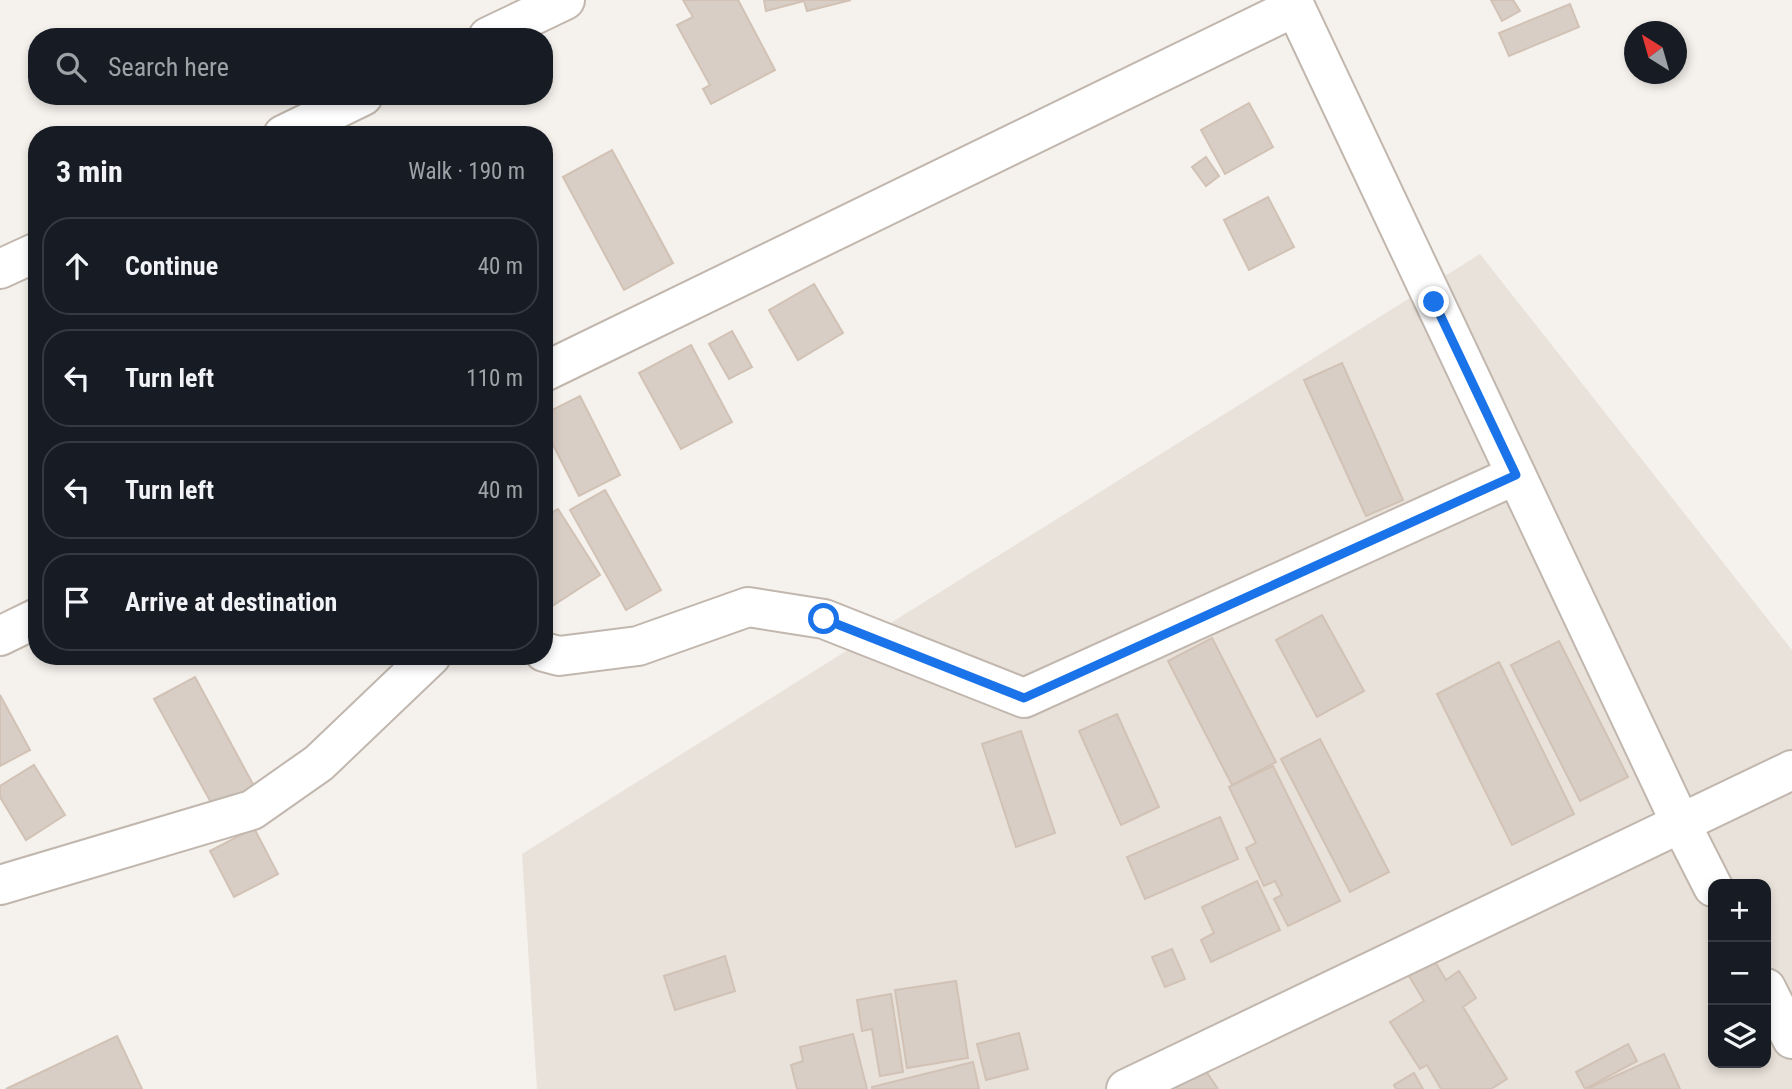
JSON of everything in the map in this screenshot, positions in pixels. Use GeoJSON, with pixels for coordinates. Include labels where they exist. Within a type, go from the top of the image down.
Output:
{"type":"FeatureCollection","features":[{"type":"Feature","properties":{"kind":"street"},"geometry":{"type":"LineString","coordinates":[[507,28],[565,0]]}},
{"type":"Feature","properties":{"kind":"street"},"geometry":{"type":"LineString","coordinates":[[553,368],[1293,4],[1709,879]]}},
{"type":"Feature","properties":{"kind":"street"},"geometry":{"type":"LineString","coordinates":[[301,126],[345,105]]}},
{"type":"Feature","properties":{"kind":"street"},"geometry":{"type":"LineString","coordinates":[[0,270],[28,256]]}},
{"type":"Feature","properties":{"kind":"street"},"geometry":{"type":"LineString","coordinates":[[553,654],[559,656],[638,646],[748,607],[824,619],[1024,698],[1516,475]]}},
{"type":"Feature","properties":{"kind":"street"},"geometry":{"type":"LineString","coordinates":[[0,636],[28,622]]}},
{"type":"Feature","properties":{"kind":"street"},"geometry":{"type":"LineString","coordinates":[[0,885],[252,810],[319,763],[422,665]]}},
{"type":"Feature","properties":{"kind":"street"},"geometry":{"type":"LineString","coordinates":[[1730,800],[1792,746]]}},
{"type":"Feature","properties":{"kind":"street"},"geometry":{"type":"LineString","coordinates":[[1126,1089],[1792,770]]}},
{"type":"Feature","properties":{"kind":"street"},"geometry":{"type":"LineString","coordinates":[[1771,998],[1792,1039]]}},
{"type":"Feature","properties":{"kind":"shaded area"},"geometry":{"type":"Polygon","coordinates":[[[1480,254],[1792,650],[1792,1089],[537,1089],[522,854],[1480,254]]]}},
{"type":"Feature","properties":{"kind":"building"},"geometry":{"type":"Polygon","coordinates":[[[683,0],[738,0],[775,70],[711,104],[703,89],[710,85],[677,25],[693,17],[683,0]]]}},
{"type":"Feature","properties":{"kind":"building"},"geometry":{"type":"Polygon","coordinates":[[[764,0],[851,0],[807,11],[804,1],[766,11],[764,0]]]}},
{"type":"Feature","properties":{"kind":"building"},"geometry":{"type":"Polygon","coordinates":[[[1491,0],[1513,0],[1520,11],[1502,21],[1491,0]]]}},
{"type":"Feature","properties":{"kind":"building"},"geometry":{"type":"Polygon","coordinates":[[[1570,4],[1579,27],[1509,56],[1499,33],[1570,4]]]}},
{"type":"Feature","properties":{"kind":"building"},"geometry":{"type":"Polygon","coordinates":[[[1249,103],[1273,147],[1225,174],[1201,130],[1249,103]]]}},
{"type":"Feature","properties":{"kind":"building"},"geometry":{"type":"Polygon","coordinates":[[[612,150],[673,263],[624,290],[563,177],[612,150]]]}},
{"type":"Feature","properties":{"kind":"building"},"geometry":{"type":"Polygon","coordinates":[[[1206,157],[1219,176],[1206,186],[1192,167],[1206,157]]]}},
{"type":"Feature","properties":{"kind":"building"},"geometry":{"type":"Polygon","coordinates":[[[1268,197],[1294,247],[1249,270],[1224,220],[1268,197]]]}},
{"type":"Feature","properties":{"kind":"building"},"geometry":{"type":"Polygon","coordinates":[[[814,284],[843,333],[798,360],[769,310],[814,284]]]}},
{"type":"Feature","properties":{"kind":"building"},"geometry":{"type":"Polygon","coordinates":[[[732,331],[752,367],[729,379],[709,344],[732,331]]]}},
{"type":"Feature","properties":{"kind":"building"},"geometry":{"type":"Polygon","coordinates":[[[691,345],[732,422],[681,449],[639,373],[691,345]]]}},
{"type":"Feature","properties":{"kind":"building"},"geometry":{"type":"Polygon","coordinates":[[[1342,363],[1403,500],[1366,516],[1304,380],[1342,363]]]}},
{"type":"Feature","properties":{"kind":"building"},"geometry":{"type":"Polygon","coordinates":[[[580,396],[620,475],[579,496],[553,445],[553,410],[580,396]]]}},
{"type":"Feature","properties":{"kind":"building"},"geometry":{"type":"Polygon","coordinates":[[[605,490],[661,590],[626,610],[570,510],[605,490]]]}},
{"type":"Feature","properties":{"kind":"building"},"geometry":{"type":"Polygon","coordinates":[[[558,509],[600,575],[553,605],[553,512],[558,509]]]}},
{"type":"Feature","properties":{"kind":"building"},"geometry":{"type":"Polygon","coordinates":[[[1322,615],[1364,691],[1317,717],[1276,640],[1322,615]]]}},
{"type":"Feature","properties":{"kind":"building"},"geometry":{"type":"Polygon","coordinates":[[[1212,638],[1276,762],[1232,785],[1168,661],[1212,638]]]}},
{"type":"Feature","properties":{"kind":"building"},"geometry":{"type":"Polygon","coordinates":[[[1559,641],[1628,777],[1580,801],[1511,665],[1559,641]]]}},
{"type":"Feature","properties":{"kind":"building"},"geometry":{"type":"Polygon","coordinates":[[[1499,662],[1574,814],[1512,845],[1437,694],[1499,662]]]}},
{"type":"Feature","properties":{"kind":"building"},"geometry":{"type":"Polygon","coordinates":[[[195,677],[254,786],[214,808],[154,699],[195,677]]]}},
{"type":"Feature","properties":{"kind":"building"},"geometry":{"type":"Polygon","coordinates":[[[0,695],[30,750],[0,766],[0,695]]]}},
{"type":"Feature","properties":{"kind":"building"},"geometry":{"type":"Polygon","coordinates":[[[1117,714],[1159,807],[1121,825],[1079,731],[1117,714]]]}},
{"type":"Feature","properties":{"kind":"building"},"geometry":{"type":"Polygon","coordinates":[[[1021,731],[1055,833],[1016,847],[982,744],[1021,731]]]}},
{"type":"Feature","properties":{"kind":"building"},"geometry":{"type":"Polygon","coordinates":[[[1320,739],[1389,872],[1350,892],[1281,759],[1320,739]]]}},
{"type":"Feature","properties":{"kind":"building"},"geometry":{"type":"Polygon","coordinates":[[[34,765],[65,815],[26,840],[0,797],[0,786],[34,765]]]}},
{"type":"Feature","properties":{"kind":"building"},"geometry":{"type":"Polygon","coordinates":[[[1273,766],[1340,901],[1288,926],[1274,899],[1282,895],[1275,881],[1264,886],[1246,848],[1256,843],[1229,787],[1273,766]]]}},
{"type":"Feature","properties":{"kind":"building"},"geometry":{"type":"Polygon","coordinates":[[[1220,817],[1238,859],[1145,899],[1127,857],[1220,817]]]}},
{"type":"Feature","properties":{"kind":"building"},"geometry":{"type":"Polygon","coordinates":[[[254,828],[278,874],[234,897],[210,851],[254,828]]]}},
{"type":"Feature","properties":{"kind":"building"},"geometry":{"type":"Polygon","coordinates":[[[1257,881],[1280,930],[1211,962],[1201,940],[1214,933],[1202,907],[1257,881]]]}},
{"type":"Feature","properties":{"kind":"building"},"geometry":{"type":"Polygon","coordinates":[[[1172,949],[1185,979],[1165,987],[1152,957],[1172,949]]]}},
{"type":"Feature","properties":{"kind":"building"},"geometry":{"type":"Polygon","coordinates":[[[1428,950],[1446,980],[1459,971],[1476,998],[1463,1007],[1507,1079],[1491,1089],[1441,1089],[1427,1065],[1420,1069],[1390,1022],[1424,1001],[1403,966],[1428,950]]]}},
{"type":"Feature","properties":{"kind":"building"},"geometry":{"type":"Polygon","coordinates":[[[725,956],[735,991],[675,1010],[664,976],[725,956]]]}},
{"type":"Feature","properties":{"kind":"building"},"geometry":{"type":"Polygon","coordinates":[[[956,981],[968,1058],[907,1068],[895,990],[956,981]]]}},
{"type":"Feature","properties":{"kind":"building"},"geometry":{"type":"Polygon","coordinates":[[[891,994],[903,1072],[880,1076],[872,1029],[862,1031],[857,1000],[891,994]]]}},
{"type":"Feature","properties":{"kind":"building"},"geometry":{"type":"Polygon","coordinates":[[[1019,1033],[1028,1069],[986,1080],[977,1044],[1019,1033]]]}},
{"type":"Feature","properties":{"kind":"building"},"geometry":{"type":"Polygon","coordinates":[[[853,1034],[867,1089],[797,1089],[791,1065],[803,1061],[800,1047],[853,1034]]]}},
{"type":"Feature","properties":{"kind":"building"},"geometry":{"type":"Polygon","coordinates":[[[117,1036],[142,1089],[6,1089],[117,1036]]]}},
{"type":"Feature","properties":{"kind":"building"},"geometry":{"type":"Polygon","coordinates":[[[1628,1044],[1637,1061],[1585,1089],[1576,1072],[1628,1044]]]}},
{"type":"Feature","properties":{"kind":"building"},"geometry":{"type":"Polygon","coordinates":[[[1664,1054],[1680,1089],[1589,1089],[1589,1088],[1664,1054]]]}},
{"type":"Feature","properties":{"kind":"building"},"geometry":{"type":"Polygon","coordinates":[[[1199,1061],[1218,1089],[1178,1089],[1171,1079],[1199,1061]]]}},
{"type":"Feature","properties":{"kind":"building"},"geometry":{"type":"Polygon","coordinates":[[[973,1062],[979,1089],[872,1089],[872,1087],[973,1062]]]}},
{"type":"Feature","properties":{"kind":"building"},"geometry":{"type":"Polygon","coordinates":[[[1414,1073],[1423,1089],[1396,1089],[1394,1085],[1414,1073]]]}},
{"type":"Feature","properties":{"kind":"route"},"geometry":{"type":"LineString","coordinates":[[824,619],[1024,698],[1516,475],[1434,302]]}}]}
